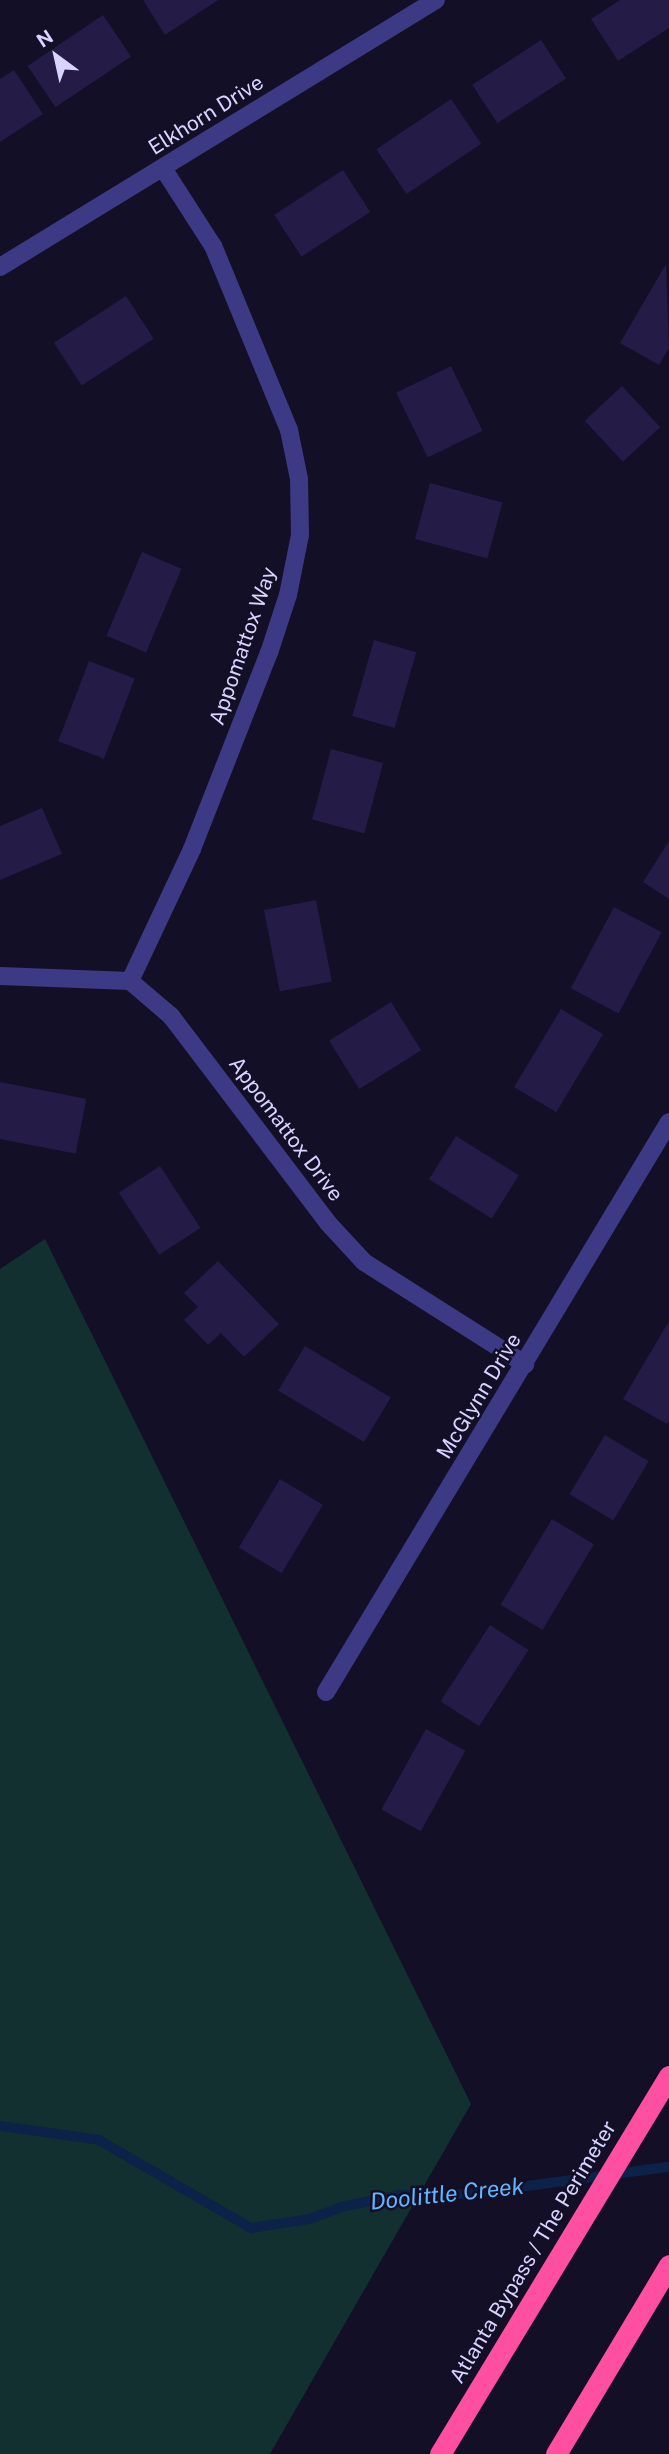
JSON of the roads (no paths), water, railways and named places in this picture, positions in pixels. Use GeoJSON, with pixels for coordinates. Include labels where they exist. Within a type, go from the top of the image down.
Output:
{"type":"FeatureCollection","features":[{"type":"Feature","properties":{"kind":"highway","name":"Atlanta Bypass / The Perimeter"},"geometry":{"type":"LineString","coordinates":[[440,2454],[541,2283],[669,2076]]}},
{"type":"Feature","properties":{"kind":"highway"},"geometry":{"type":"LineString","coordinates":[[556,2454],[669,2265]]}},
{"type":"Feature","properties":{"kind":"street","name":"Elkhorn Drive"},"geometry":{"type":"LineString","coordinates":[[0,267],[436,0]]}},
{"type":"Feature","properties":{"kind":"street","name":"Appomattox Way"},"geometry":{"type":"LineString","coordinates":[[130,981],[192,849],[269,653],[288,595],[300,535],[299,479],[289,430],[213,246],[163,168]]}},
{"type":"Feature","properties":{"kind":"street"},"geometry":{"type":"LineString","coordinates":[[0,976],[130,981]]}},
{"type":"Feature","properties":{"kind":"street","name":"Appomattox Drive"},"geometry":{"type":"LineString","coordinates":[[130,981],[171,1016],[328,1223],[364,1262],[524,1364]]}},
{"type":"Feature","properties":{"kind":"street","name":"McGlynn Drive"},"geometry":{"type":"LineString","coordinates":[[327,1692],[669,1122]]}},
{"type":"Feature","properties":{"kind":"waterway","name":"Doolittle Creek"},"geometry":{"type":"LineString","coordinates":[[0,2126],[99,2140],[251,2228],[310,2219],[341,2207],[399,2195],[468,2194],[669,2167]]}}]}
